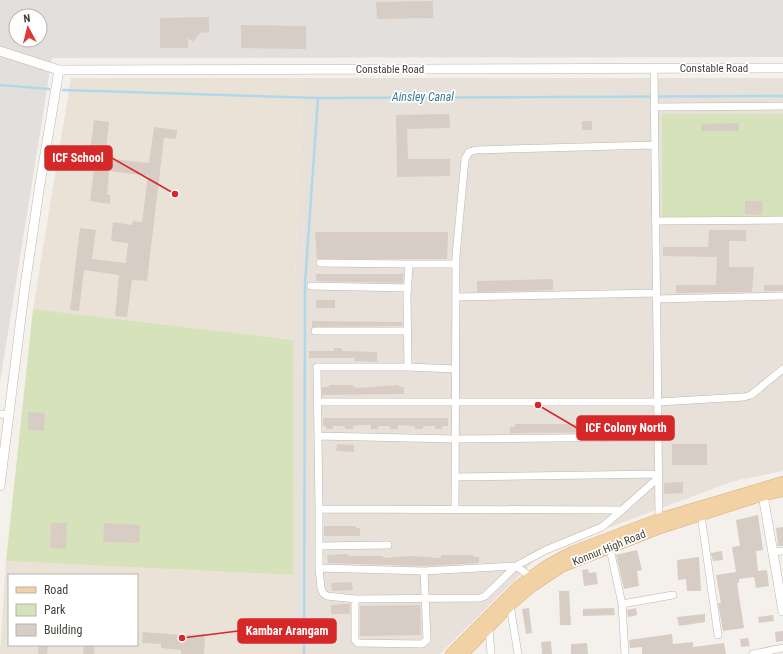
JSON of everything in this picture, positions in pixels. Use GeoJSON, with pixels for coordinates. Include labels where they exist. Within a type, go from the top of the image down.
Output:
{"type":"FeatureCollection","features":[{"type":"Feature","properties":{"kind":"main road"},"geometry":{"type":"LineString","coordinates":[[451,654],[519,586],[546,566],[572,552],[659,519],[783,482]]}},
{"type":"Feature","properties":{"kind":"main road","name":"Konnur High Road"},"geometry":{"type":"LineString","coordinates":[[463,654],[489,629],[510,605],[531,587],[561,567],[610,549],[660,528],[763,495],[783,491]]}},
{"type":"Feature","properties":{"kind":"street","name":"Constable Road"},"geometry":{"type":"LineString","coordinates":[[0,51],[59,70],[783,68]]}},
{"type":"Feature","properties":{"kind":"street"},"geometry":{"type":"LineString","coordinates":[[654,69],[659,519]]}},
{"type":"Feature","properties":{"kind":"street"},"geometry":{"type":"LineString","coordinates":[[0,486],[24,294],[39,190],[59,70]]}},
{"type":"Feature","properties":{"kind":"street"},"geometry":{"type":"LineString","coordinates":[[654,100],[783,106]]}},
{"type":"Feature","properties":{"kind":"street"},"geometry":{"type":"LineString","coordinates":[[454,510],[456,264],[465,159],[469,152],[476,150],[655,145]]}},
{"type":"Feature","properties":{"kind":"street"},"geometry":{"type":"LineString","coordinates":[[655,221],[783,220]]}},
{"type":"Feature","properties":{"kind":"street"},"geometry":{"type":"LineString","coordinates":[[320,262],[456,264]]}},
{"type":"Feature","properties":{"kind":"street"},"geometry":{"type":"LineString","coordinates":[[408,367],[407,331],[409,264]]}},
{"type":"Feature","properties":{"kind":"street"},"geometry":{"type":"LineString","coordinates":[[311,286],[408,288]]}},
{"type":"Feature","properties":{"kind":"street"},"geometry":{"type":"LineString","coordinates":[[456,297],[783,296]]}},
{"type":"Feature","properties":{"kind":"street"},"geometry":{"type":"LineString","coordinates":[[315,331],[407,331]]}},
{"type":"Feature","properties":{"kind":"street"},"geometry":{"type":"LineString","coordinates":[[455,369],[408,367],[317,367],[319,568],[323,593],[327,596],[355,599],[480,598],[485,596],[516,566],[546,550],[602,528],[658,476]]}},
{"type":"Feature","properties":{"kind":"street"},"geometry":{"type":"LineString","coordinates":[[317,402],[658,402],[748,396],[783,369]]}},
{"type":"Feature","properties":{"kind":"street"},"geometry":{"type":"LineString","coordinates":[[0,414],[10,415]]}},
{"type":"Feature","properties":{"kind":"street"},"geometry":{"type":"LineString","coordinates":[[318,436],[455,439],[658,437]]}},
{"type":"Feature","properties":{"kind":"street"},"geometry":{"type":"LineString","coordinates":[[455,478],[658,476]]}},
{"type":"Feature","properties":{"kind":"street"},"geometry":{"type":"LineString","coordinates":[[763,495],[783,611]]}},
{"type":"Feature","properties":{"kind":"street"},"geometry":{"type":"LineString","coordinates":[[319,509],[622,510]]}},
{"type":"Feature","properties":{"kind":"street"},"geometry":{"type":"LineString","coordinates":[[701,515],[718,635]]}},
{"type":"Feature","properties":{"kind":"street"},"geometry":{"type":"LineString","coordinates":[[319,546],[388,545]]}},
{"type":"Feature","properties":{"kind":"street"},"geometry":{"type":"LineString","coordinates":[[610,549],[622,604],[625,654]]}},
{"type":"Feature","properties":{"kind":"street"},"geometry":{"type":"LineString","coordinates":[[772,552],[783,551]]}},
{"type":"Feature","properties":{"kind":"street"},"geometry":{"type":"LineString","coordinates":[[319,568],[424,571],[516,566],[531,577]]}},
{"type":"Feature","properties":{"kind":"street"},"geometry":{"type":"LineString","coordinates":[[355,599],[354,640],[358,643],[422,644],[426,640],[424,571]]}},
{"type":"Feature","properties":{"kind":"street"},"geometry":{"type":"LineString","coordinates":[[622,604],[673,595]]}},
{"type":"Feature","properties":{"kind":"street"},"geometry":{"type":"LineString","coordinates":[[510,605],[518,654]]}},
{"type":"Feature","properties":{"kind":"street"},"geometry":{"type":"LineString","coordinates":[[489,629],[491,654]]}},
{"type":"Feature","properties":{"kind":"street"},"geometry":{"type":"LineString","coordinates":[[753,654],[783,648]]}},
{"type":"Feature","properties":{"kind":"shaded area"},"geometry":{"type":"Polygon","coordinates":[[[0,0],[783,0],[783,57],[52,58],[0,382],[0,0]]]}},
{"type":"Feature","properties":{"kind":"shaded area"},"geometry":{"type":"Polygon","coordinates":[[[71,78],[302,78],[293,340],[33,309],[71,78]]]}},
{"type":"Feature","properties":{"kind":"shaded area"},"geometry":{"type":"Polygon","coordinates":[[[302,78],[783,78],[783,471],[734,481],[543,552],[440,654],[292,654],[293,340],[302,78]]]}},
{"type":"Feature","properties":{"kind":"shaded area"},"geometry":{"type":"Polygon","coordinates":[[[6,561],[293,575],[292,654],[0,654],[6,561]]]}},
{"type":"Feature","properties":{"kind":"green space"},"geometry":{"type":"Polygon","coordinates":[[[662,114],[783,114],[783,221],[662,221],[662,114]]]}},
{"type":"Feature","properties":{"kind":"green space"},"geometry":{"type":"Polygon","coordinates":[[[33,309],[293,340],[293,575],[6,561],[33,309]]]}},
{"type":"Feature","properties":{"kind":"building"},"geometry":{"type":"Polygon","coordinates":[[[433,1],[433,18],[377,19],[376,2],[433,1]]]}},
{"type":"Feature","properties":{"kind":"building"},"geometry":{"type":"Polygon","coordinates":[[[209,17],[209,33],[201,32],[193,42],[188,38],[188,48],[160,48],[160,18],[209,17]]]}},
{"type":"Feature","properties":{"kind":"building"},"geometry":{"type":"Polygon","coordinates":[[[241,25],[306,26],[306,49],[241,48],[241,25]]]}},
{"type":"Feature","properties":{"kind":"building"},"geometry":{"type":"Polygon","coordinates":[[[449,114],[450,128],[407,129],[408,159],[450,159],[450,176],[397,177],[396,115],[449,114]]]}},
{"type":"Feature","properties":{"kind":"building"},"geometry":{"type":"Polygon","coordinates":[[[94,120],[109,122],[105,158],[149,163],[154,127],[177,130],[176,139],[164,138],[147,281],[132,280],[127,317],[115,316],[119,275],[84,270],[79,311],[70,310],[80,228],[96,230],[92,259],[126,263],[128,243],[111,241],[113,222],[132,225],[133,221],[142,222],[148,176],[109,171],[107,195],[110,195],[110,204],[90,201],[94,168],[88,168],[94,120]]]}},
{"type":"Feature","properties":{"kind":"building"},"geometry":{"type":"Polygon","coordinates":[[[582,121],[592,121],[592,130],[582,130],[582,121]]]}},
{"type":"Feature","properties":{"kind":"building"},"geometry":{"type":"Polygon","coordinates":[[[739,123],[739,131],[701,131],[701,124],[739,123]]]}},
{"type":"Feature","properties":{"kind":"building"},"geometry":{"type":"Polygon","coordinates":[[[745,201],[763,201],[762,215],[745,214],[745,201]]]}},
{"type":"Feature","properties":{"kind":"building"},"geometry":{"type":"Polygon","coordinates":[[[709,230],[746,230],[746,241],[729,241],[729,267],[754,267],[752,292],[676,293],[676,285],[716,285],[717,257],[663,256],[663,247],[708,247],[709,230]]]}},
{"type":"Feature","properties":{"kind":"building"},"geometry":{"type":"Polygon","coordinates":[[[315,232],[448,232],[447,259],[317,259],[315,232]]]}},
{"type":"Feature","properties":{"kind":"building"},"geometry":{"type":"Polygon","coordinates":[[[316,274],[403,274],[403,283],[316,281],[316,274]]]}},
{"type":"Feature","properties":{"kind":"building"},"geometry":{"type":"Polygon","coordinates":[[[553,279],[553,290],[477,292],[477,281],[553,279]]]}},
{"type":"Feature","properties":{"kind":"building"},"geometry":{"type":"Polygon","coordinates":[[[764,285],[783,285],[783,291],[764,291],[764,285]]]}},
{"type":"Feature","properties":{"kind":"building"},"geometry":{"type":"Polygon","coordinates":[[[316,300],[335,300],[335,308],[316,308],[316,300]]]}},
{"type":"Feature","properties":{"kind":"building"},"geometry":{"type":"Polygon","coordinates":[[[312,321],[402,322],[402,326],[312,327],[312,321]]]}},
{"type":"Feature","properties":{"kind":"building"},"geometry":{"type":"Polygon","coordinates":[[[334,348],[342,348],[342,351],[377,352],[377,362],[354,361],[355,358],[309,358],[309,351],[334,351],[334,348]]]}},
{"type":"Feature","properties":{"kind":"building"},"geometry":{"type":"Polygon","coordinates":[[[329,385],[353,385],[353,387],[358,388],[399,385],[399,387],[404,387],[404,394],[322,395],[322,387],[329,387],[329,385]]]}},
{"type":"Feature","properties":{"kind":"building"},"geometry":{"type":"Polygon","coordinates":[[[28,412],[45,413],[44,431],[28,430],[28,412]]]}},
{"type":"Feature","properties":{"kind":"building"},"geometry":{"type":"Polygon","coordinates":[[[323,418],[448,418],[448,426],[442,426],[442,429],[435,429],[435,426],[423,426],[423,429],[415,429],[415,426],[398,425],[398,429],[390,429],[390,426],[378,426],[378,429],[371,429],[371,425],[359,425],[353,426],[353,429],[345,429],[345,426],[333,426],[333,429],[326,429],[326,426],[323,426],[323,418]]]}},
{"type":"Feature","properties":{"kind":"building"},"geometry":{"type":"Polygon","coordinates":[[[515,424],[641,424],[641,432],[510,433],[510,427],[515,427],[515,424]]]}},
{"type":"Feature","properties":{"kind":"building"},"geometry":{"type":"Polygon","coordinates":[[[337,444],[354,445],[354,452],[336,451],[337,444]]]}},
{"type":"Feature","properties":{"kind":"building"},"geometry":{"type":"Polygon","coordinates":[[[672,444],[707,444],[707,465],[672,465],[672,444]]]}},
{"type":"Feature","properties":{"kind":"building"},"geometry":{"type":"Polygon","coordinates":[[[683,482],[683,493],[664,494],[664,483],[683,482]]]}},
{"type":"Feature","properties":{"kind":"building"},"geometry":{"type":"Polygon","coordinates":[[[758,515],[763,550],[756,551],[758,571],[767,570],[769,586],[756,588],[754,577],[739,579],[739,583],[737,583],[744,628],[723,631],[718,603],[721,603],[716,575],[736,572],[732,547],[740,546],[736,520],[758,515]]]}},
{"type":"Feature","properties":{"kind":"building"},"geometry":{"type":"Polygon","coordinates":[[[51,523],[67,523],[66,549],[50,548],[51,523]]]}},
{"type":"Feature","properties":{"kind":"building"},"geometry":{"type":"Polygon","coordinates":[[[104,523],[140,525],[139,543],[103,542],[104,523]]]}},
{"type":"Feature","properties":{"kind":"building"},"geometry":{"type":"Polygon","coordinates":[[[324,526],[356,526],[356,528],[360,528],[360,536],[324,536],[324,526]]]}},
{"type":"Feature","properties":{"kind":"building"},"geometry":{"type":"Polygon","coordinates":[[[783,527],[783,546],[778,546],[776,528],[783,527]]]}},
{"type":"Feature","properties":{"kind":"building"},"geometry":{"type":"Polygon","coordinates":[[[637,550],[642,570],[637,571],[639,586],[624,589],[616,555],[637,550]]]}},
{"type":"Feature","properties":{"kind":"building"},"geometry":{"type":"Polygon","coordinates":[[[722,551],[723,560],[713,561],[711,553],[722,551]]]}},
{"type":"Feature","properties":{"kind":"building"},"geometry":{"type":"Polygon","coordinates":[[[348,554],[348,556],[383,556],[383,558],[411,556],[441,558],[441,555],[474,555],[474,557],[479,557],[479,563],[424,566],[328,563],[327,555],[348,554]]]}},
{"type":"Feature","properties":{"kind":"building"},"geometry":{"type":"Polygon","coordinates":[[[699,557],[701,591],[687,591],[686,579],[678,580],[677,560],[699,557]]]}},
{"type":"Feature","properties":{"kind":"building"},"geometry":{"type":"Polygon","coordinates":[[[588,569],[589,573],[596,572],[598,584],[584,586],[582,570],[588,569]]]}},
{"type":"Feature","properties":{"kind":"building"},"geometry":{"type":"Polygon","coordinates":[[[352,582],[353,590],[332,591],[331,583],[352,582]]]}},
{"type":"Feature","properties":{"kind":"building"},"geometry":{"type":"Polygon","coordinates":[[[559,591],[569,591],[571,625],[560,625],[559,591]]]}},
{"type":"Feature","properties":{"kind":"building"},"geometry":{"type":"Polygon","coordinates":[[[350,604],[350,614],[331,614],[331,605],[350,604]]]}},
{"type":"Feature","properties":{"kind":"building"},"geometry":{"type":"Polygon","coordinates":[[[420,605],[421,635],[360,636],[360,606],[420,605]]]}},
{"type":"Feature","properties":{"kind":"building"},"geometry":{"type":"Polygon","coordinates":[[[529,608],[532,633],[526,634],[522,609],[529,608]]]}},
{"type":"Feature","properties":{"kind":"building"},"geometry":{"type":"Polygon","coordinates":[[[614,608],[615,615],[583,616],[583,609],[614,608]]]}},
{"type":"Feature","properties":{"kind":"building"},"geometry":{"type":"Polygon","coordinates":[[[636,608],[637,615],[628,617],[627,610],[636,608]]]}},
{"type":"Feature","properties":{"kind":"building"},"geometry":{"type":"Polygon","coordinates":[[[705,614],[705,622],[679,626],[677,617],[705,614]]]}},
{"type":"Feature","properties":{"kind":"building"},"geometry":{"type":"Polygon","coordinates":[[[773,615],[774,621],[759,623],[758,617],[773,615]]]}},
{"type":"Feature","properties":{"kind":"building"},"geometry":{"type":"Polygon","coordinates":[[[783,631],[783,641],[776,642],[775,632],[783,631]]]}},
{"type":"Feature","properties":{"kind":"building"},"geometry":{"type":"Polygon","coordinates":[[[143,632],[182,635],[205,634],[204,654],[181,654],[181,650],[161,648],[161,644],[142,643],[143,632]]]}},
{"type":"Feature","properties":{"kind":"building"},"geometry":{"type":"Polygon","coordinates":[[[672,634],[673,644],[693,642],[693,647],[724,643],[726,654],[642,654],[642,647],[630,648],[629,640],[672,634]]]}},
{"type":"Feature","properties":{"kind":"building"},"geometry":{"type":"Polygon","coordinates":[[[748,638],[750,646],[741,647],[740,639],[748,638]]]}},
{"type":"Feature","properties":{"kind":"building"},"geometry":{"type":"Polygon","coordinates":[[[551,641],[552,654],[542,654],[541,642],[551,641]]]}},
{"type":"Feature","properties":{"kind":"building"},"geometry":{"type":"Polygon","coordinates":[[[587,643],[588,654],[571,654],[571,644],[587,643]]]}},
{"type":"Feature","properties":{"kind":"building"},"geometry":{"type":"Polygon","coordinates":[[[39,646],[48,646],[47,654],[38,654],[39,646]]]}},
{"type":"Feature","properties":{"kind":"building"},"geometry":{"type":"Polygon","coordinates":[[[84,646],[95,646],[94,654],[83,654],[84,646]]]}},
{"type":"Feature","properties":{"kind":"waterway","name":"Ainsley Canal"},"geometry":{"type":"LineString","coordinates":[[0,85],[49,89]]}},
{"type":"Feature","properties":{"kind":"waterway","name":"Ainsley Canal"},"geometry":{"type":"LineString","coordinates":[[63,90],[318,98],[783,96]]}},
{"type":"Feature","properties":{"kind":"waterway"},"geometry":{"type":"LineString","coordinates":[[304,654],[305,284],[318,98]]}},
{"type":"Feature","properties":{"kind":"place","name":"ICF School"},"geometry":{"type":"Point","coordinates":[175,194]}},
{"type":"Feature","properties":{"kind":"place","name":"ICF Colony North"},"geometry":{"type":"Point","coordinates":[538,405]}},
{"type":"Feature","properties":{"kind":"place","name":"Kambar Arangam"},"geometry":{"type":"Point","coordinates":[182,638]}}]}
